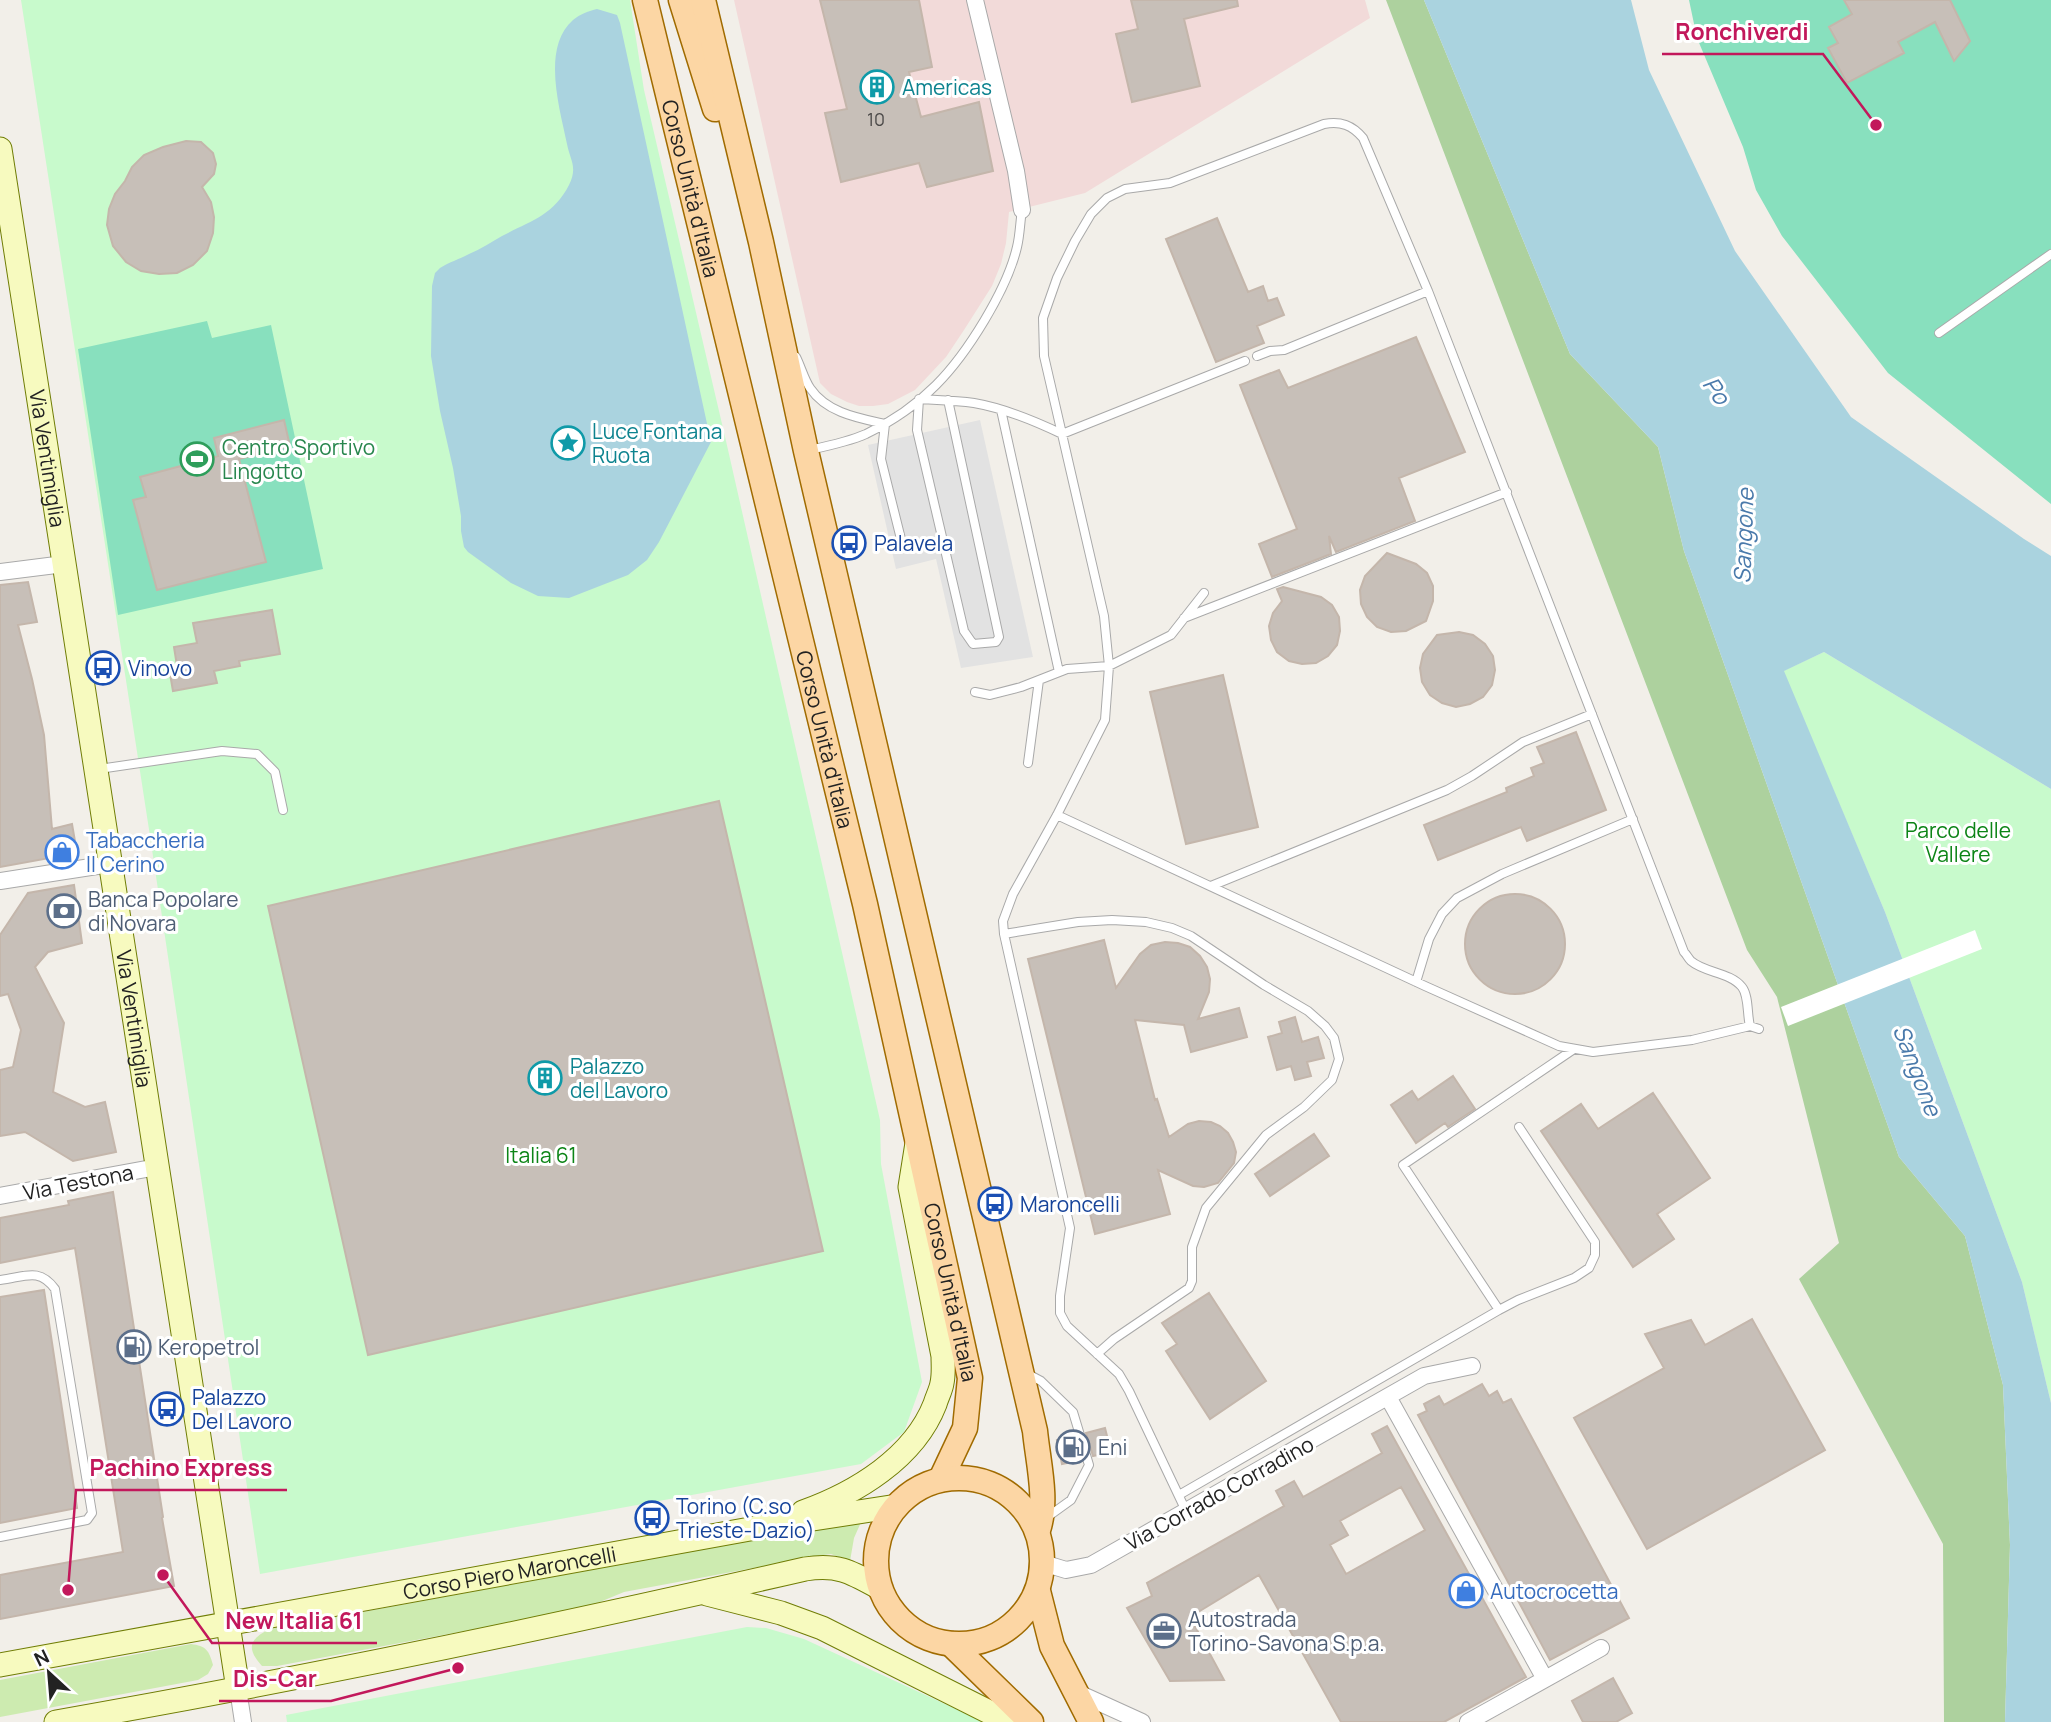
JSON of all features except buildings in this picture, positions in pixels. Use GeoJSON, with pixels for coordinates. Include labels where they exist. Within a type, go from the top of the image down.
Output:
{"type":"FeatureCollection","features":[{"type":"Feature","properties":{"kind":"main road","name":"Corso Unità d'Italia"},"geometry":{"type":"LineString","coordinates":[[645,0],[861,890],[971,1378],[965,1428],[941,1479]]}},
{"type":"Feature","properties":{"kind":"main road","name":"Corso Unità d'Italia"},"geometry":{"type":"LineString","coordinates":[[681,0],[708,90],[761,242]]}},
{"type":"Feature","properties":{"kind":"main road","name":"Corso Unità d'Italia"},"geometry":{"type":"LineString","coordinates":[[703,0],[1035,1431],[1042,1500],[1039,1526]]}},
{"type":"Feature","properties":{"kind":"main road","name":"Via Ventimiglia"},"geometry":{"type":"LineString","coordinates":[[0,149],[238,1689]]}},
{"type":"Feature","properties":{"kind":"main road"},"geometry":{"type":"LineString","coordinates":[[761,1527],[824,1504],[866,1481],[906,1450],[928,1420],[942,1384],[943,1356],[910,1187],[917,1140]]}},
{"type":"Feature","properties":{"kind":"main road"},"geometry":{"type":"LineString","coordinates":[[963,1477],[997,1486],[1015,1498],[1039,1526],[1043,1563],[1038,1591],[1029,1608],[1016,1622],[988,1640],[951,1644],[922,1636],[905,1625],[891,1609],[880,1588],[876,1559],[881,1532],[897,1506],[915,1490],[941,1479],[963,1477]]}},
{"type":"Feature","properties":{"kind":"main road","name":"Corso Piero Maroncelli"},"geometry":{"type":"LineString","coordinates":[[0,1665],[761,1527],[897,1506]]}},
{"type":"Feature","properties":{"kind":"main road"},"geometry":{"type":"LineString","coordinates":[[56,1722],[238,1689],[826,1566],[855,1574],[880,1588]]}},
{"type":"Feature","properties":{"kind":"main road"},"geometry":{"type":"LineString","coordinates":[[1038,1591],[1052,1646],[1091,1722]]}},
{"type":"Feature","properties":{"kind":"main road"},"geometry":{"type":"LineString","coordinates":[[701,1593],[781,1613],[821,1628],[1009,1722]]}},
{"type":"Feature","properties":{"kind":"main road"},"geometry":{"type":"LineString","coordinates":[[951,1644],[1031,1722]]}},
{"type":"Feature","properties":{"kind":"street"},"geometry":{"type":"LineString","coordinates":[[975,0],[1016,171],[1022,210]]}},
{"type":"Feature","properties":{"kind":"street"},"geometry":{"type":"LineString","coordinates":[[0,572],[64,564]]}},
{"type":"Feature","properties":{"kind":"street"},"geometry":{"type":"LineString","coordinates":[[0,881],[110,864]]}},
{"type":"Feature","properties":{"kind":"street","name":"Via Testona"},"geometry":{"type":"LineString","coordinates":[[0,1196],[157,1167]]}},
{"type":"Feature","properties":{"kind":"street","name":"Via Corrado Corradino"},"geometry":{"type":"LineString","coordinates":[[1043,1563],[1066,1570],[1091,1565],[1424,1376],[1472,1366]]}},
{"type":"Feature","properties":{"kind":"street"},"geometry":{"type":"LineString","coordinates":[[1388,1397],[1545,1679]]}},
{"type":"Feature","properties":{"kind":"street"},"geometry":{"type":"LineString","coordinates":[[1468,1722],[1601,1647]]}},
{"type":"Feature","properties":{"kind":"street","name":"Via Ventimiglia"},"geometry":{"type":"LineString","coordinates":[[238,1689],[243,1722]]}},
{"type":"Feature","properties":{"kind":"street"},"geometry":{"type":"LineString","coordinates":[[1076,1692],[1142,1722]]}},
{"type":"Feature","properties":{"kind":"lane"},"geometry":{"type":"LineString","coordinates":[[1058,815],[1559,1046],[1593,1052],[1692,1040],[1754,1028],[1742,988],[1733,980],[1692,961],[1684,952],[1427,290],[1363,138],[1346,124],[1324,124],[1170,183],[1125,189],[1107,198],[1091,214],[1074,240],[1043,318],[1044,356],[1104,616],[1109,666],[1105,720],[1058,815],[1013,894],[1003,921],[1004,934],[1070,1228],[1060,1313],[1067,1326],[1119,1374],[1186,1511]]}},
{"type":"Feature","properties":{"kind":"lane"},"geometry":{"type":"LineString","coordinates":[[806,451],[845,441],[885,424],[936,385],[957,359],[1004,284],[1017,246],[1022,210]]}},
{"type":"Feature","properties":{"kind":"lane"},"geometry":{"type":"LineString","coordinates":[[1939,333],[2051,254]]}},
{"type":"Feature","properties":{"kind":"lane"},"geometry":{"type":"LineString","coordinates":[[1257,356],[1284,350],[1427,290]]}},
{"type":"Feature","properties":{"kind":"lane"},"geometry":{"type":"LineString","coordinates":[[780,330],[803,370],[806,382],[821,401],[838,411],[885,424]]}},
{"type":"Feature","properties":{"kind":"lane"},"geometry":{"type":"LineString","coordinates":[[919,399],[980,404],[1062,434],[1245,361]]}},
{"type":"Feature","properties":{"kind":"lane"},"geometry":{"type":"LineString","coordinates":[[919,399],[917,430],[964,631],[973,644],[996,642],[999,636],[948,400]]}},
{"type":"Feature","properties":{"kind":"lane"},"geometry":{"type":"LineString","coordinates":[[1001,410],[1059,672]]}},
{"type":"Feature","properties":{"kind":"lane"},"geometry":{"type":"LineString","coordinates":[[885,424],[881,459],[903,547]]}},
{"type":"Feature","properties":{"kind":"lane"},"geometry":{"type":"LineString","coordinates":[[1184,618],[1507,492]]}},
{"type":"Feature","properties":{"kind":"lane"},"geometry":{"type":"LineString","coordinates":[[975,692],[990,695],[1021,687],[1066,669],[1109,666],[1171,635],[1204,593]]}},
{"type":"Feature","properties":{"kind":"lane"},"geometry":{"type":"LineString","coordinates":[[1028,763],[1038,680]]}},
{"type":"Feature","properties":{"kind":"lane"},"geometry":{"type":"LineString","coordinates":[[1211,886],[1447,790],[1534,736],[1592,714]]}},
{"type":"Feature","properties":{"kind":"lane"},"geometry":{"type":"LineString","coordinates":[[96,770],[222,751],[257,754],[275,772],[283,810]]}},
{"type":"Feature","properties":{"kind":"lane"},"geometry":{"type":"LineString","coordinates":[[1416,982],[1429,939],[1442,914],[1457,898],[1502,874],[1633,819]]}},
{"type":"Feature","properties":{"kind":"lane"},"geometry":{"type":"LineString","coordinates":[[1004,934],[1078,922],[1112,920],[1146,922],[1172,928],[1191,936],[1308,1011],[1334,1038],[1339,1059],[1332,1080],[1304,1107],[1266,1135],[1206,1208],[1192,1247],[1192,1281],[1189,1288],[1114,1339],[1097,1354]]}},
{"type":"Feature","properties":{"kind":"lane"},"geometry":{"type":"LineString","coordinates":[[1499,1310],[1403,1165],[1574,1049]]}},
{"type":"Feature","properties":{"kind":"lane"},"geometry":{"type":"LineString","coordinates":[[1179,1495],[1499,1310],[1574,1278],[1588,1268],[1595,1255],[1595,1242],[1519,1127]]}},
{"type":"Feature","properties":{"kind":"lane"},"geometry":{"type":"LineString","coordinates":[[0,1280],[38,1275],[46,1278],[55,1289],[93,1513],[87,1520],[0,1537]]}},
{"type":"Feature","properties":{"kind":"lane"},"geometry":{"type":"LineString","coordinates":[[1021,1371],[1041,1381],[1073,1412],[1089,1465],[1071,1500],[1039,1526]]}},
{"type":"Feature","properties":{"kind":"shaded area"},"geometry":{"type":"Polygon","coordinates":[[[734,0],[1365,0],[1370,18],[1085,193],[1009,212],[1006,243],[992,286],[946,357],[915,390],[888,404],[859,406],[831,394],[820,383],[734,0]]]}},
{"type":"Feature","properties":{"kind":"shaded area"},"geometry":{"type":"Polygon","coordinates":[[[980,420],[1033,657],[961,668],[936,559],[896,569],[868,445],[980,420]]]}},
{"type":"Feature","properties":{"kind":"green space","name":"Italia 61"},"geometry":{"type":"Polygon","coordinates":[[[21,0],[630,0],[644,90],[880,1120],[881,1164],[922,1382],[904,1432],[861,1464],[260,1574],[21,0]]]}},
{"type":"Feature","properties":{"kind":"green space"},"geometry":{"type":"Polygon","coordinates":[[[1386,0],[1424,0],[1570,354],[1658,447],[1684,551],[1899,1157],[1965,1236],[2003,1385],[2010,1545],[2005,1722],[1944,1722],[1943,1544],[1799,1279],[1839,1243],[1777,997],[1747,950],[1386,0]]]}},
{"type":"Feature","properties":{"kind":"green space"},"geometry":{"type":"Polygon","coordinates":[[[1689,0],[2051,0],[2051,504],[1888,373],[1782,236],[1756,190],[1743,147],[1697,38],[1689,0]]]}},
{"type":"Feature","properties":{"kind":"green space","name":"Centro Sportivo Lingotto"},"geometry":{"type":"Polygon","coordinates":[[[207,321],[212,338],[271,325],[323,569],[118,615],[78,349],[207,321]]]}},
{"type":"Feature","properties":{"kind":"green space","name":"Parco delle Vallere"},"geometry":{"type":"Polygon","coordinates":[[[1824,652],[2051,789],[2051,1403],[2022,1282],[1885,912],[1783,671],[1824,652]]]}},
{"type":"Feature","properties":{"kind":"green space"},"geometry":{"type":"Polygon","coordinates":[[[862,1520],[854,1538],[850,1561],[831,1554],[824,1555],[624,1592],[583,1609],[277,1666],[262,1666],[252,1649],[254,1640],[270,1629],[862,1520]]]}},
{"type":"Feature","properties":{"kind":"green space"},"geometry":{"type":"Polygon","coordinates":[[[747,1627],[766,1628],[804,1639],[984,1722],[287,1722],[286,1715],[747,1627]]]}},
{"type":"Feature","properties":{"kind":"green space"},"geometry":{"type":"Polygon","coordinates":[[[191,1644],[206,1650],[213,1665],[208,1674],[198,1680],[0,1717],[0,1680],[191,1644]]]}},
{"type":"Feature","properties":{"kind":"water"},"geometry":{"type":"Polygon","coordinates":[[[1424,0],[1631,0],[1649,70],[1735,251],[1851,417],[2051,556],[2051,789],[1824,652],[1784,671],[1885,912],[2022,1282],[2051,1403],[2051,1722],[2005,1722],[2010,1545],[2003,1385],[1965,1236],[1899,1157],[1684,551],[1658,447],[1570,354],[1424,0]]]}},
{"type":"Feature","properties":{"kind":"water"},"geometry":{"type":"Polygon","coordinates":[[[597,9],[617,15],[620,23],[711,442],[647,560],[628,575],[569,598],[538,596],[511,583],[464,547],[453,468],[431,356],[432,286],[435,273],[440,268],[548,211],[569,185],[573,168],[557,97],[555,62],[563,32],[573,20],[597,9]]]}},
{"type":"Feature","properties":{"kind":"pier"},"geometry":{"type":"Polygon","coordinates":[[[1975,930],[1982,949],[1788,1026],[1781,1007],[1975,930]]]}},
{"type":"Feature","properties":{"kind":"place","name":"Americas"},"geometry":{"type":"Point","coordinates":[877,87]}},
{"type":"Feature","properties":{"kind":"place","name":"Ronchiverdi"},"geometry":{"type":"Point","coordinates":[1876,125]}},
{"type":"Feature","properties":{"kind":"place","name":"Luce Fontana Ruota"},"geometry":{"type":"Point","coordinates":[568,443]}},
{"type":"Feature","properties":{"kind":"place","name":"Centro Sportivo Lingotto"},"geometry":{"type":"Point","coordinates":[197,459]}},
{"type":"Feature","properties":{"kind":"place","name":"Palavela"},"geometry":{"type":"Point","coordinates":[849,543]}},
{"type":"Feature","properties":{"kind":"place","name":"Vinovo"},"geometry":{"type":"Point","coordinates":[103,668]}},
{"type":"Feature","properties":{"kind":"place","name":"Tabaccheria Il Cerino"},"geometry":{"type":"Point","coordinates":[62,852]}},
{"type":"Feature","properties":{"kind":"place","name":"Banca Popolare di Novara"},"geometry":{"type":"Point","coordinates":[64,911]}},
{"type":"Feature","properties":{"kind":"place","name":"Palazzo del Lavoro"},"geometry":{"type":"Point","coordinates":[545,1078]}},
{"type":"Feature","properties":{"kind":"place","name":"Maroncelli"},"geometry":{"type":"Point","coordinates":[995,1204]}},
{"type":"Feature","properties":{"kind":"place","name":"Keropetrol"},"geometry":{"type":"Point","coordinates":[134,1347]}},
{"type":"Feature","properties":{"kind":"place","name":"Palazzo Del Lavoro"},"geometry":{"type":"Point","coordinates":[167,1409]}},
{"type":"Feature","properties":{"kind":"place","name":"Eni"},"geometry":{"type":"Point","coordinates":[1073,1447]}},
{"type":"Feature","properties":{"kind":"place","name":"Torino (C.so Trieste-Dazio)"},"geometry":{"type":"Point","coordinates":[652,1518]}},
{"type":"Feature","properties":{"kind":"place","name":"New Italia 61"},"geometry":{"type":"Point","coordinates":[163,1575]}},
{"type":"Feature","properties":{"kind":"place","name":"Pachino Express"},"geometry":{"type":"Point","coordinates":[68,1590]}},
{"type":"Feature","properties":{"kind":"place","name":"Autocrocetta"},"geometry":{"type":"Point","coordinates":[1466,1591]}},
{"type":"Feature","properties":{"kind":"place","name":"Autostrada Torino-Savona S.p.a."},"geometry":{"type":"Point","coordinates":[1164,1631]}},
{"type":"Feature","properties":{"kind":"place","name":"Dis-Car"},"geometry":{"type":"Point","coordinates":[458,1668]}},
{"type":"Feature","properties":{"kind":"water label","name":"Po"},"geometry":{"type":"Point","coordinates":[1717,390]}},
{"type":"Feature","properties":{"kind":"water label","name":"Sangone"},"geometry":{"type":"Point","coordinates":[1743,536]}},
{"type":"Feature","properties":{"kind":"water label","name":"Sangone"},"geometry":{"type":"Point","coordinates":[1918,1070]}}]}
